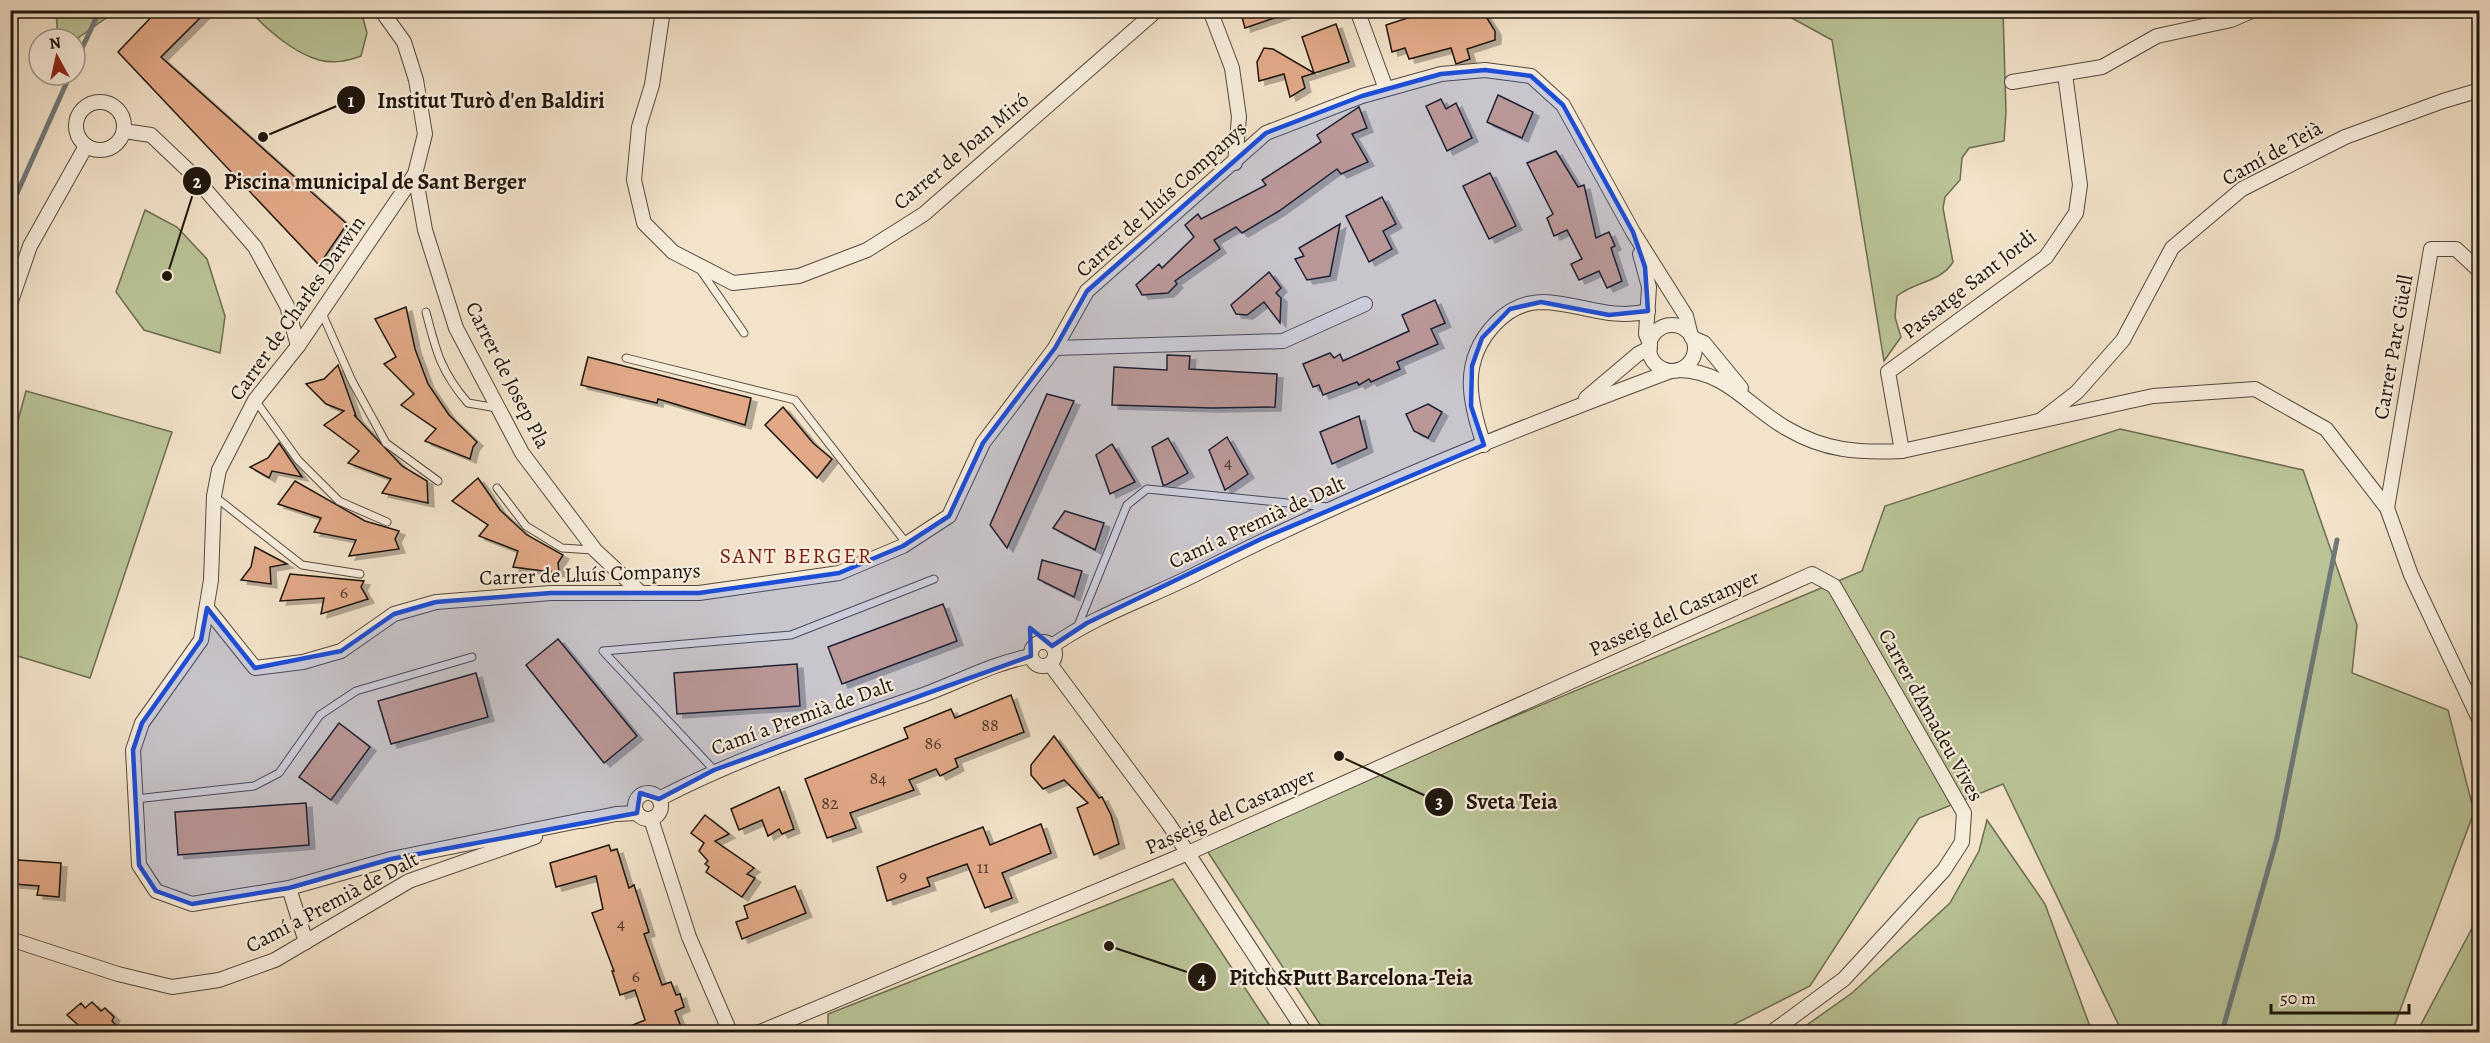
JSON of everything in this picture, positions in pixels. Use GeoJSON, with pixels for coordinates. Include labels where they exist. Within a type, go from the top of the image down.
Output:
{"type":"FeatureCollection","features":[{"type":"Feature","properties":{"kind":"street","name":"Carrer de Charles Darwin"},"geometry":{"type":"LineString","coordinates":[[207,608],[211,580],[214,496],[219,470],[255,400],[298,346],[415,174],[425,134],[416,81],[404,42],[381,10]]}},
{"type":"Feature","properties":{"kind":"street","name":"Carrer de Joan Miró"},"geometry":{"type":"LineString","coordinates":[[663,10],[652,85],[639,128],[634,180],[644,223],[673,252],[733,283],[800,276],[867,250],[924,214],[1157,10]]}},
{"type":"Feature","properties":{"kind":"street"},"geometry":{"type":"LineString","coordinates":[[1210,10],[1232,68],[1239,117],[1235,163]]}},
{"type":"Feature","properties":{"kind":"street"},"geometry":{"type":"LineString","coordinates":[[1357,10],[1386,89]]}},
{"type":"Feature","properties":{"kind":"street"},"geometry":{"type":"LineString","coordinates":[[2012,82],[2102,67],[2157,36],[2231,20],[2254,10]]}},
{"type":"Feature","properties":{"kind":"street","name":"Carrer de Lluís Companys"},"geometry":{"type":"LineString","coordinates":[[207,608],[255,668],[303,662],[341,651],[394,614],[436,602],[551,593],[699,593],[839,573],[907,544],[949,516],[983,443],[1055,348],[1087,291],[1235,163],[1266,133],[1362,96],[1442,74],[1485,70],[1531,76],[1563,105],[1633,232]]}},
{"type":"Feature","properties":{"kind":"street","name":"Passatge Sant Jordi"},"geometry":{"type":"LineString","coordinates":[[1902,452],[1888,372],[2046,257],[2076,213],[2080,184],[2065,74]]}},
{"type":"Feature","properties":{"kind":"street","name":"Camí de Teià"},"geometry":{"type":"LineString","coordinates":[[2038,422],[2077,392],[2122,340],[2172,248],[2242,189],[2346,137],[2443,101],[2480,90]]}},
{"type":"Feature","properties":{"kind":"street"},"geometry":{"type":"LineString","coordinates":[[95,102],[111,104],[122,116],[124,131],[117,143],[106,150],[86,146],[77,133],[76,125],[82,110],[95,102]]}},
{"type":"Feature","properties":{"kind":"street"},"geometry":{"type":"LineString","coordinates":[[124,131],[151,135],[191,173],[255,247],[287,306],[298,346]]}},
{"type":"Feature","properties":{"kind":"street"},"geometry":{"type":"LineString","coordinates":[[10,304],[30,246],[86,146]]}},
{"type":"Feature","properties":{"kind":"street","name":"Carrer de Josep Pla"},"geometry":{"type":"LineString","coordinates":[[415,174],[425,230],[456,328],[522,453],[595,550],[641,593]]}},
{"type":"Feature","properties":{"kind":"street"},"geometry":{"type":"LineString","coordinates":[[1633,232],[1686,316],[1694,356],[1675,370],[1657,365],[1653,359],[1646,334],[1649,287],[1633,232]]}},
{"type":"Feature","properties":{"kind":"street","name":"Carrer Parc Güell"},"geometry":{"type":"LineString","coordinates":[[2387,508],[2431,249],[2456,249],[2480,271]]}},
{"type":"Feature","properties":{"kind":"street"},"geometry":{"type":"LineString","coordinates":[[1484,445],[1471,406],[1472,366],[1482,338],[1510,309],[1541,302],[1575,306],[1609,315],[1633,315],[1648,312]]}},
{"type":"Feature","properties":{"kind":"street"},"geometry":{"type":"LineString","coordinates":[[1055,348],[1283,341],[1365,304]]}},
{"type":"Feature","properties":{"kind":"street"},"geometry":{"type":"LineString","coordinates":[[1650,346],[1658,331],[1671,325],[1686,330],[1692,337]]}},
{"type":"Feature","properties":{"kind":"street","name":"Camí a Premià de Dalt"},"geometry":{"type":"LineString","coordinates":[[1692,337],[1704,343],[1754,404]]}},
{"type":"Feature","properties":{"kind":"street","name":"Camí a Premià de Dalt"},"geometry":{"type":"LineString","coordinates":[[1574,407],[1650,346]]}},
{"type":"Feature","properties":{"kind":"street","name":"Camí a Premià de Dalt"},"geometry":{"type":"LineString","coordinates":[[1052,646],[1076,630],[1200,572],[1261,539],[1574,407],[1675,370],[1698,370],[1718,378],[1786,428],[1809,440],[1837,450],[1902,452],[2153,396],[2255,389],[2325,429],[2387,508]]}},
{"type":"Feature","properties":{"kind":"street"},"geometry":{"type":"LineString","coordinates":[[2387,508],[2411,574],[2480,721]]}},
{"type":"Feature","properties":{"kind":"street","name":"Passeig del Castanyer"},"geometry":{"type":"LineString","coordinates":[[760,1032],[1188,853],[1812,574]]}},
{"type":"Feature","properties":{"kind":"street","name":"Carrer d'Amadeu Vives"},"geometry":{"type":"LineString","coordinates":[[1772,1032],[1844,979],[1944,870],[1962,842],[1964,813],[1930,752],[1834,586],[1812,574]]}},
{"type":"Feature","properties":{"kind":"street"},"geometry":{"type":"LineString","coordinates":[[207,608],[201,640],[142,723],[133,750],[139,865],[156,891],[192,904],[289,888],[391,859],[588,819]]}},
{"type":"Feature","properties":{"kind":"street"},"geometry":{"type":"LineString","coordinates":[[1045,642],[1052,646],[1055,657],[1050,664],[1039,665],[1031,656],[1032,648],[1038,643],[1045,642]]}},
{"type":"Feature","properties":{"kind":"street","name":"Camí a Premià de Dalt"},"geometry":{"type":"LineString","coordinates":[[659,799],[714,771],[928,693],[1010,660],[1031,656]]}},
{"type":"Feature","properties":{"kind":"street"},"geometry":{"type":"LineString","coordinates":[[1050,664],[1105,735],[1188,853],[1305,1032]]}},
{"type":"Feature","properties":{"kind":"street"},"geometry":{"type":"LineString","coordinates":[[652,794],[659,799],[661,808],[659,814],[651,819],[644,819],[637,813],[635,802],[641,795],[652,794]]}},
{"type":"Feature","properties":{"kind":"street","name":"Camí a Premià de Dalt"},"geometry":{"type":"LineString","coordinates":[[10,939],[118,974],[171,987],[219,980],[275,960],[409,881],[588,819],[637,813]]}},
{"type":"Feature","properties":{"kind":"street"},"geometry":{"type":"LineString","coordinates":[[651,819],[689,936],[730,1032]]}},
{"type":"Feature","properties":{"kind":"street"},"geometry":{"type":"LineString","coordinates":[[289,888],[306,942]]}},
{"type":"Feature","properties":{"kind":"lane"},"geometry":{"type":"LineString","coordinates":[[696,264],[744,333]]}},
{"type":"Feature","properties":{"kind":"lane"},"geometry":{"type":"LineString","coordinates":[[321,311],[352,381],[386,443],[438,481]]}},
{"type":"Feature","properties":{"kind":"lane"},"geometry":{"type":"LineString","coordinates":[[426,312],[435,349],[448,380],[468,403],[498,408]]}},
{"type":"Feature","properties":{"kind":"lane"},"geometry":{"type":"LineString","coordinates":[[626,358],[795,400],[907,544]]}},
{"type":"Feature","properties":{"kind":"lane"},"geometry":{"type":"LineString","coordinates":[[255,400],[298,460],[339,501],[387,522]]}},
{"type":"Feature","properties":{"kind":"lane"},"geometry":{"type":"LineString","coordinates":[[497,488],[526,526],[562,548],[595,550]]}},
{"type":"Feature","properties":{"kind":"lane"},"geometry":{"type":"LineString","coordinates":[[1076,630],[1127,505],[1147,489],[1336,508]]}},
{"type":"Feature","properties":{"kind":"lane"},"geometry":{"type":"LineString","coordinates":[[214,496],[302,565],[360,574]]}},
{"type":"Feature","properties":{"kind":"lane"},"geometry":{"type":"LineString","coordinates":[[714,771],[603,651],[791,635],[934,579]]}},
{"type":"Feature","properties":{"kind":"lane"},"geometry":{"type":"LineString","coordinates":[[135,799],[254,786],[279,773],[320,715],[356,691],[472,657]]}},
{"type":"Feature","properties":{"kind":"highlighted area"},"geometry":{"type":"Polygon","coordinates":[[[1485,70],[1531,76],[1563,105],[1633,232],[1645,267],[1648,311],[1609,315],[1541,302],[1510,309],[1482,338],[1472,366],[1471,406],[1484,445],[1261,539],[1087,623],[1052,646],[1030,628],[1031,656],[714,770],[659,799],[640,793],[637,813],[391,859],[289,888],[192,904],[156,891],[139,865],[133,750],[142,723],[201,640],[207,608],[255,668],[341,651],[394,614],[436,602],[551,593],[699,593],[839,573],[903,546],[949,516],[983,443],[1055,348],[1087,291],[1266,133],[1362,96],[1441,74],[1485,70]]]}},
{"type":"Feature","properties":{"kind":"green space"},"geometry":{"type":"Polygon","coordinates":[[[56,10],[116,11],[87,32],[87,27],[57,27],[56,10]]]}},
{"type":"Feature","properties":{"kind":"green space"},"geometry":{"type":"Polygon","coordinates":[[[250,11],[361,11],[367,33],[361,56],[335,62],[310,57],[282,40],[250,11]]]}},
{"type":"Feature","properties":{"kind":"green space"},"geometry":{"type":"Polygon","coordinates":[[[1779,11],[2003,11],[2006,112],[2004,141],[1969,148],[1962,158],[1960,180],[1945,197],[1943,208],[1953,262],[1941,274],[1897,296],[1895,317],[1901,337],[1884,361],[1832,40],[1779,11]]]}},
{"type":"Feature","properties":{"kind":"green space"},"geometry":{"type":"Polygon","coordinates":[[[145,210],[177,227],[207,259],[225,316],[220,353],[144,330],[116,292],[145,210]]]}},
{"type":"Feature","properties":{"kind":"green space"},"geometry":{"type":"Polygon","coordinates":[[[26,391],[172,432],[90,678],[11,654],[11,446],[26,391]]]}},
{"type":"Feature","properties":{"kind":"green space"},"geometry":{"type":"Polygon","coordinates":[[[2120,429],[2303,470],[2357,625],[2352,673],[2448,710],[2474,812],[2392,1032],[2122,1032],[2003,784],[1919,818],[1810,986],[1719,1032],[1325,1032],[1204,846],[1862,571],[1885,506],[2120,429]]]}},
{"type":"Feature","properties":{"kind":"green space"},"geometry":{"type":"Polygon","coordinates":[[[1987,820],[2045,904],[2092,1032],[1797,1032],[1852,993],[1950,903],[1979,851],[1987,820]]]}},
{"type":"Feature","properties":{"kind":"green space"},"geometry":{"type":"Polygon","coordinates":[[[1173,879],[1274,1032],[828,1032],[828,1014],[1173,879]]]}},
{"type":"Feature","properties":{"kind":"green space"},"geometry":{"type":"Polygon","coordinates":[[[2479,915],[2479,1032],[2417,1032],[2479,915]]]}},
{"type":"Feature","properties":{"kind":"building"},"geometry":{"type":"Polygon","coordinates":[[[158,10],[208,10],[161,57],[347,224],[319,265],[118,52],[158,10]]]}},
{"type":"Feature","properties":{"kind":"building"},"geometry":{"type":"Polygon","coordinates":[[[1240,10],[1289,10],[1289,13],[1245,28],[1240,10]]]}},
{"type":"Feature","properties":{"kind":"building"},"geometry":{"type":"Polygon","coordinates":[[[1432,10],[1482,10],[1495,31],[1495,40],[1467,49],[1470,59],[1456,64],[1451,48],[1409,59],[1405,48],[1392,52],[1386,25],[1432,10]]]}},
{"type":"Feature","properties":{"kind":"building"},"geometry":{"type":"Polygon","coordinates":[[[1336,24],[1349,62],[1302,77],[1305,88],[1290,97],[1284,74],[1259,81],[1257,62],[1264,48],[1273,49],[1314,73],[1302,37],[1336,24]]]}},
{"type":"Feature","properties":{"kind":"building"},"geometry":{"type":"Polygon","coordinates":[[[1498,95],[1533,112],[1522,138],[1487,122],[1498,95]]]}},
{"type":"Feature","properties":{"kind":"building"},"geometry":{"type":"Polygon","coordinates":[[[1441,99],[1446,109],[1456,103],[1472,138],[1447,151],[1426,106],[1441,99]]]}},
{"type":"Feature","properties":{"kind":"building"},"geometry":{"type":"Polygon","coordinates":[[[1359,107],[1367,128],[1352,134],[1368,162],[1341,174],[1337,169],[1279,211],[1242,233],[1236,227],[1214,240],[1220,249],[1175,281],[1177,284],[1168,293],[1142,295],[1136,285],[1159,264],[1162,268],[1194,237],[1185,225],[1198,214],[1201,219],[1266,185],[1262,180],[1321,142],[1317,135],[1359,107]]]}},
{"type":"Feature","properties":{"kind":"building"},"geometry":{"type":"Polygon","coordinates":[[[1556,151],[1578,187],[1584,185],[1596,238],[1609,232],[1615,246],[1611,248],[1622,281],[1607,288],[1599,271],[1579,280],[1571,264],[1582,259],[1567,230],[1554,236],[1547,218],[1553,214],[1527,163],[1556,151]]]}},
{"type":"Feature","properties":{"kind":"building"},"geometry":{"type":"Polygon","coordinates":[[[1490,173],[1516,226],[1489,239],[1463,186],[1490,173]]]}},
{"type":"Feature","properties":{"kind":"building"},"geometry":{"type":"Polygon","coordinates":[[[1382,197],[1396,224],[1383,231],[1392,249],[1369,262],[1346,216],[1382,197]]]}},
{"type":"Feature","properties":{"kind":"building"},"geometry":{"type":"Polygon","coordinates":[[[1340,224],[1330,276],[1307,280],[1295,259],[1304,256],[1299,248],[1340,224]]]}},
{"type":"Feature","properties":{"kind":"building"},"geometry":{"type":"Polygon","coordinates":[[[1269,272],[1281,288],[1276,293],[1281,298],[1280,323],[1264,302],[1247,315],[1236,314],[1231,305],[1269,272]]]}},
{"type":"Feature","properties":{"kind":"building"},"geometry":{"type":"Polygon","coordinates":[[[1435,300],[1445,323],[1431,329],[1438,344],[1397,362],[1400,369],[1371,382],[1369,379],[1359,385],[1357,382],[1323,395],[1319,385],[1313,387],[1303,364],[1330,353],[1334,358],[1340,354],[1343,361],[1409,331],[1402,315],[1435,300]]]}},
{"type":"Feature","properties":{"kind":"building"},"geometry":{"type":"Polygon","coordinates":[[[406,307],[415,349],[428,384],[449,415],[477,442],[470,459],[425,441],[436,429],[401,405],[414,394],[384,364],[396,357],[375,319],[406,307]]]}},
{"type":"Feature","properties":{"kind":"building"},"geometry":{"type":"Polygon","coordinates":[[[1167,355],[1190,356],[1189,369],[1277,374],[1275,407],[1112,405],[1114,367],[1167,370],[1167,355]]]}},
{"type":"Feature","properties":{"kind":"building"},"geometry":{"type":"Polygon","coordinates":[[[588,357],[751,398],[745,425],[658,399],[657,403],[581,385],[588,357]]]}},
{"type":"Feature","properties":{"kind":"building"},"geometry":{"type":"Polygon","coordinates":[[[338,365],[356,416],[354,415],[402,466],[427,481],[428,503],[382,493],[391,479],[348,463],[359,451],[324,425],[344,411],[326,404],[306,384],[324,379],[338,365]]]}},
{"type":"Feature","properties":{"kind":"building"},"geometry":{"type":"Polygon","coordinates":[[[1047,394],[1074,401],[1007,548],[990,525],[1047,394]]]}},
{"type":"Feature","properties":{"kind":"building"},"geometry":{"type":"Polygon","coordinates":[[[1428,404],[1442,412],[1428,438],[1414,431],[1406,414],[1428,404]]]}},
{"type":"Feature","properties":{"kind":"building"},"geometry":{"type":"Polygon","coordinates":[[[783,407],[813,443],[832,459],[817,478],[765,425],[783,407]]]}},
{"type":"Feature","properties":{"kind":"building"},"geometry":{"type":"Polygon","coordinates":[[[1359,416],[1367,448],[1332,464],[1320,432],[1359,416]]]}},
{"type":"Feature","properties":{"kind":"building"},"geometry":{"type":"Polygon","coordinates":[[[1227,437],[1248,474],[1225,490],[1209,450],[1227,437]]]}},
{"type":"Feature","properties":{"kind":"building"},"geometry":{"type":"Polygon","coordinates":[[[1168,438],[1188,473],[1163,485],[1152,447],[1168,438]]]}},
{"type":"Feature","properties":{"kind":"building"},"geometry":{"type":"Polygon","coordinates":[[[279,443],[302,477],[272,471],[269,478],[250,467],[268,458],[279,443]]]}},
{"type":"Feature","properties":{"kind":"building"},"geometry":{"type":"Polygon","coordinates":[[[1112,444],[1135,482],[1110,494],[1096,455],[1112,444]]]}},
{"type":"Feature","properties":{"kind":"building"},"geometry":{"type":"Polygon","coordinates":[[[478,478],[500,510],[527,535],[563,555],[558,563],[559,573],[513,567],[518,551],[479,536],[488,525],[452,501],[478,478]]]}},
{"type":"Feature","properties":{"kind":"building"},"geometry":{"type":"Polygon","coordinates":[[[295,481],[365,521],[399,531],[395,539],[399,549],[349,556],[356,540],[314,532],[321,518],[278,504],[295,481]]]}},
{"type":"Feature","properties":{"kind":"building"},"geometry":{"type":"Polygon","coordinates":[[[1065,511],[1104,523],[1095,550],[1053,528],[1065,511]]]}},
{"type":"Feature","properties":{"kind":"building"},"geometry":{"type":"Polygon","coordinates":[[[255,547],[287,564],[270,567],[271,584],[241,580],[251,567],[255,547]]]}},
{"type":"Feature","properties":{"kind":"building"},"geometry":{"type":"Polygon","coordinates":[[[1042,560],[1082,571],[1074,597],[1038,579],[1042,560]]]}},
{"type":"Feature","properties":{"kind":"building"},"geometry":{"type":"Polygon","coordinates":[[[290,574],[364,581],[361,587],[368,599],[321,614],[324,598],[280,601],[290,574]]]}},
{"type":"Feature","properties":{"kind":"building"},"geometry":{"type":"Polygon","coordinates":[[[943,604],[957,641],[842,684],[828,647],[943,604]]]}},
{"type":"Feature","properties":{"kind":"building"},"geometry":{"type":"Polygon","coordinates":[[[558,639],[637,736],[604,763],[526,665],[558,639]]]}},
{"type":"Feature","properties":{"kind":"building"},"geometry":{"type":"Polygon","coordinates":[[[797,664],[800,706],[677,714],[674,673],[797,664]]]}},
{"type":"Feature","properties":{"kind":"building"},"geometry":{"type":"Polygon","coordinates":[[[476,673],[488,717],[391,744],[378,701],[476,673]]]}},
{"type":"Feature","properties":{"kind":"building"},"geometry":{"type":"Polygon","coordinates":[[[1011,695],[1024,732],[955,759],[958,767],[940,776],[936,769],[909,780],[914,790],[850,813],[856,828],[827,838],[805,779],[908,738],[904,728],[951,709],[955,718],[1011,695]]]}},
{"type":"Feature","properties":{"kind":"building"},"geometry":{"type":"Polygon","coordinates":[[[339,723],[370,747],[331,800],[299,777],[339,723]]]}},
{"type":"Feature","properties":{"kind":"building"},"geometry":{"type":"Polygon","coordinates":[[[1054,736],[1099,798],[1102,797],[1111,815],[1119,844],[1094,855],[1077,808],[1088,803],[1064,780],[1043,789],[1031,775],[1031,765],[1054,736]]]}},
{"type":"Feature","properties":{"kind":"building"},"geometry":{"type":"Polygon","coordinates":[[[779,787],[794,829],[782,834],[779,829],[768,836],[762,820],[739,830],[731,809],[779,787]]]}},
{"type":"Feature","properties":{"kind":"building"},"geometry":{"type":"Polygon","coordinates":[[[306,803],[309,845],[178,855],[175,812],[306,803]]]}},
{"type":"Feature","properties":{"kind":"building"},"geometry":{"type":"Polygon","coordinates":[[[705,815],[729,834],[715,841],[754,868],[747,874],[755,878],[742,897],[706,872],[709,867],[705,864],[708,861],[699,851],[704,843],[691,833],[705,815]]]}},
{"type":"Feature","properties":{"kind":"building"},"geometry":{"type":"Polygon","coordinates":[[[1041,824],[1051,853],[1002,873],[1012,898],[985,908],[967,864],[927,878],[930,886],[887,901],[877,867],[983,827],[990,845],[1041,824]]]}},
{"type":"Feature","properties":{"kind":"building"},"geometry":{"type":"Polygon","coordinates":[[[609,845],[611,851],[617,849],[629,888],[634,885],[649,932],[644,934],[662,985],[671,982],[676,995],[680,994],[684,1007],[675,1011],[683,1032],[616,1032],[645,1020],[635,990],[620,995],[612,971],[614,971],[592,913],[603,909],[596,876],[556,887],[550,863],[609,845]]]}},
{"type":"Feature","properties":{"kind":"building"},"geometry":{"type":"Polygon","coordinates":[[[18,860],[61,863],[59,897],[37,895],[39,886],[14,884],[18,860]]]}},
{"type":"Feature","properties":{"kind":"building"},"geometry":{"type":"Polygon","coordinates":[[[795,886],[806,913],[742,939],[736,922],[748,918],[744,906],[795,886]]]}},
{"type":"Feature","properties":{"kind":"building"},"geometry":{"type":"Polygon","coordinates":[[[92,1002],[101,1011],[105,1008],[114,1017],[112,1021],[122,1032],[86,1032],[67,1015],[81,1003],[85,1008],[92,1002]]]}},
{"type":"Feature","properties":{"kind":"waterway"},"geometry":{"type":"LineString","coordinates":[[87,38],[100,10]]}},
{"type":"Feature","properties":{"kind":"waterway"},"geometry":{"type":"LineString","coordinates":[[10,209],[65,87]]}},
{"type":"Feature","properties":{"kind":"waterway"},"geometry":{"type":"LineString","coordinates":[[2222,1032],[2277,838],[2337,540]]}},
{"type":"Feature","properties":{"kind":"place","name":"Institut Turò d'en Baldiri"},"geometry":{"type":"Point","coordinates":[263,137]}},
{"type":"Feature","properties":{"kind":"place","name":"Piscina municipal de Sant Berger"},"geometry":{"type":"Point","coordinates":[167,276]}},
{"type":"Feature","properties":{"kind":"place","name":"Sveta Teia"},"geometry":{"type":"Point","coordinates":[1339,756]}},
{"type":"Feature","properties":{"kind":"place","name":"Pitch&Putt Barcelona-Teia"},"geometry":{"type":"Point","coordinates":[1109,946]}},
{"type":"Feature","properties":{"kind":"district","name":"SANT BERGER"},"geometry":{"type":"Point","coordinates":[796,555]}}]}
